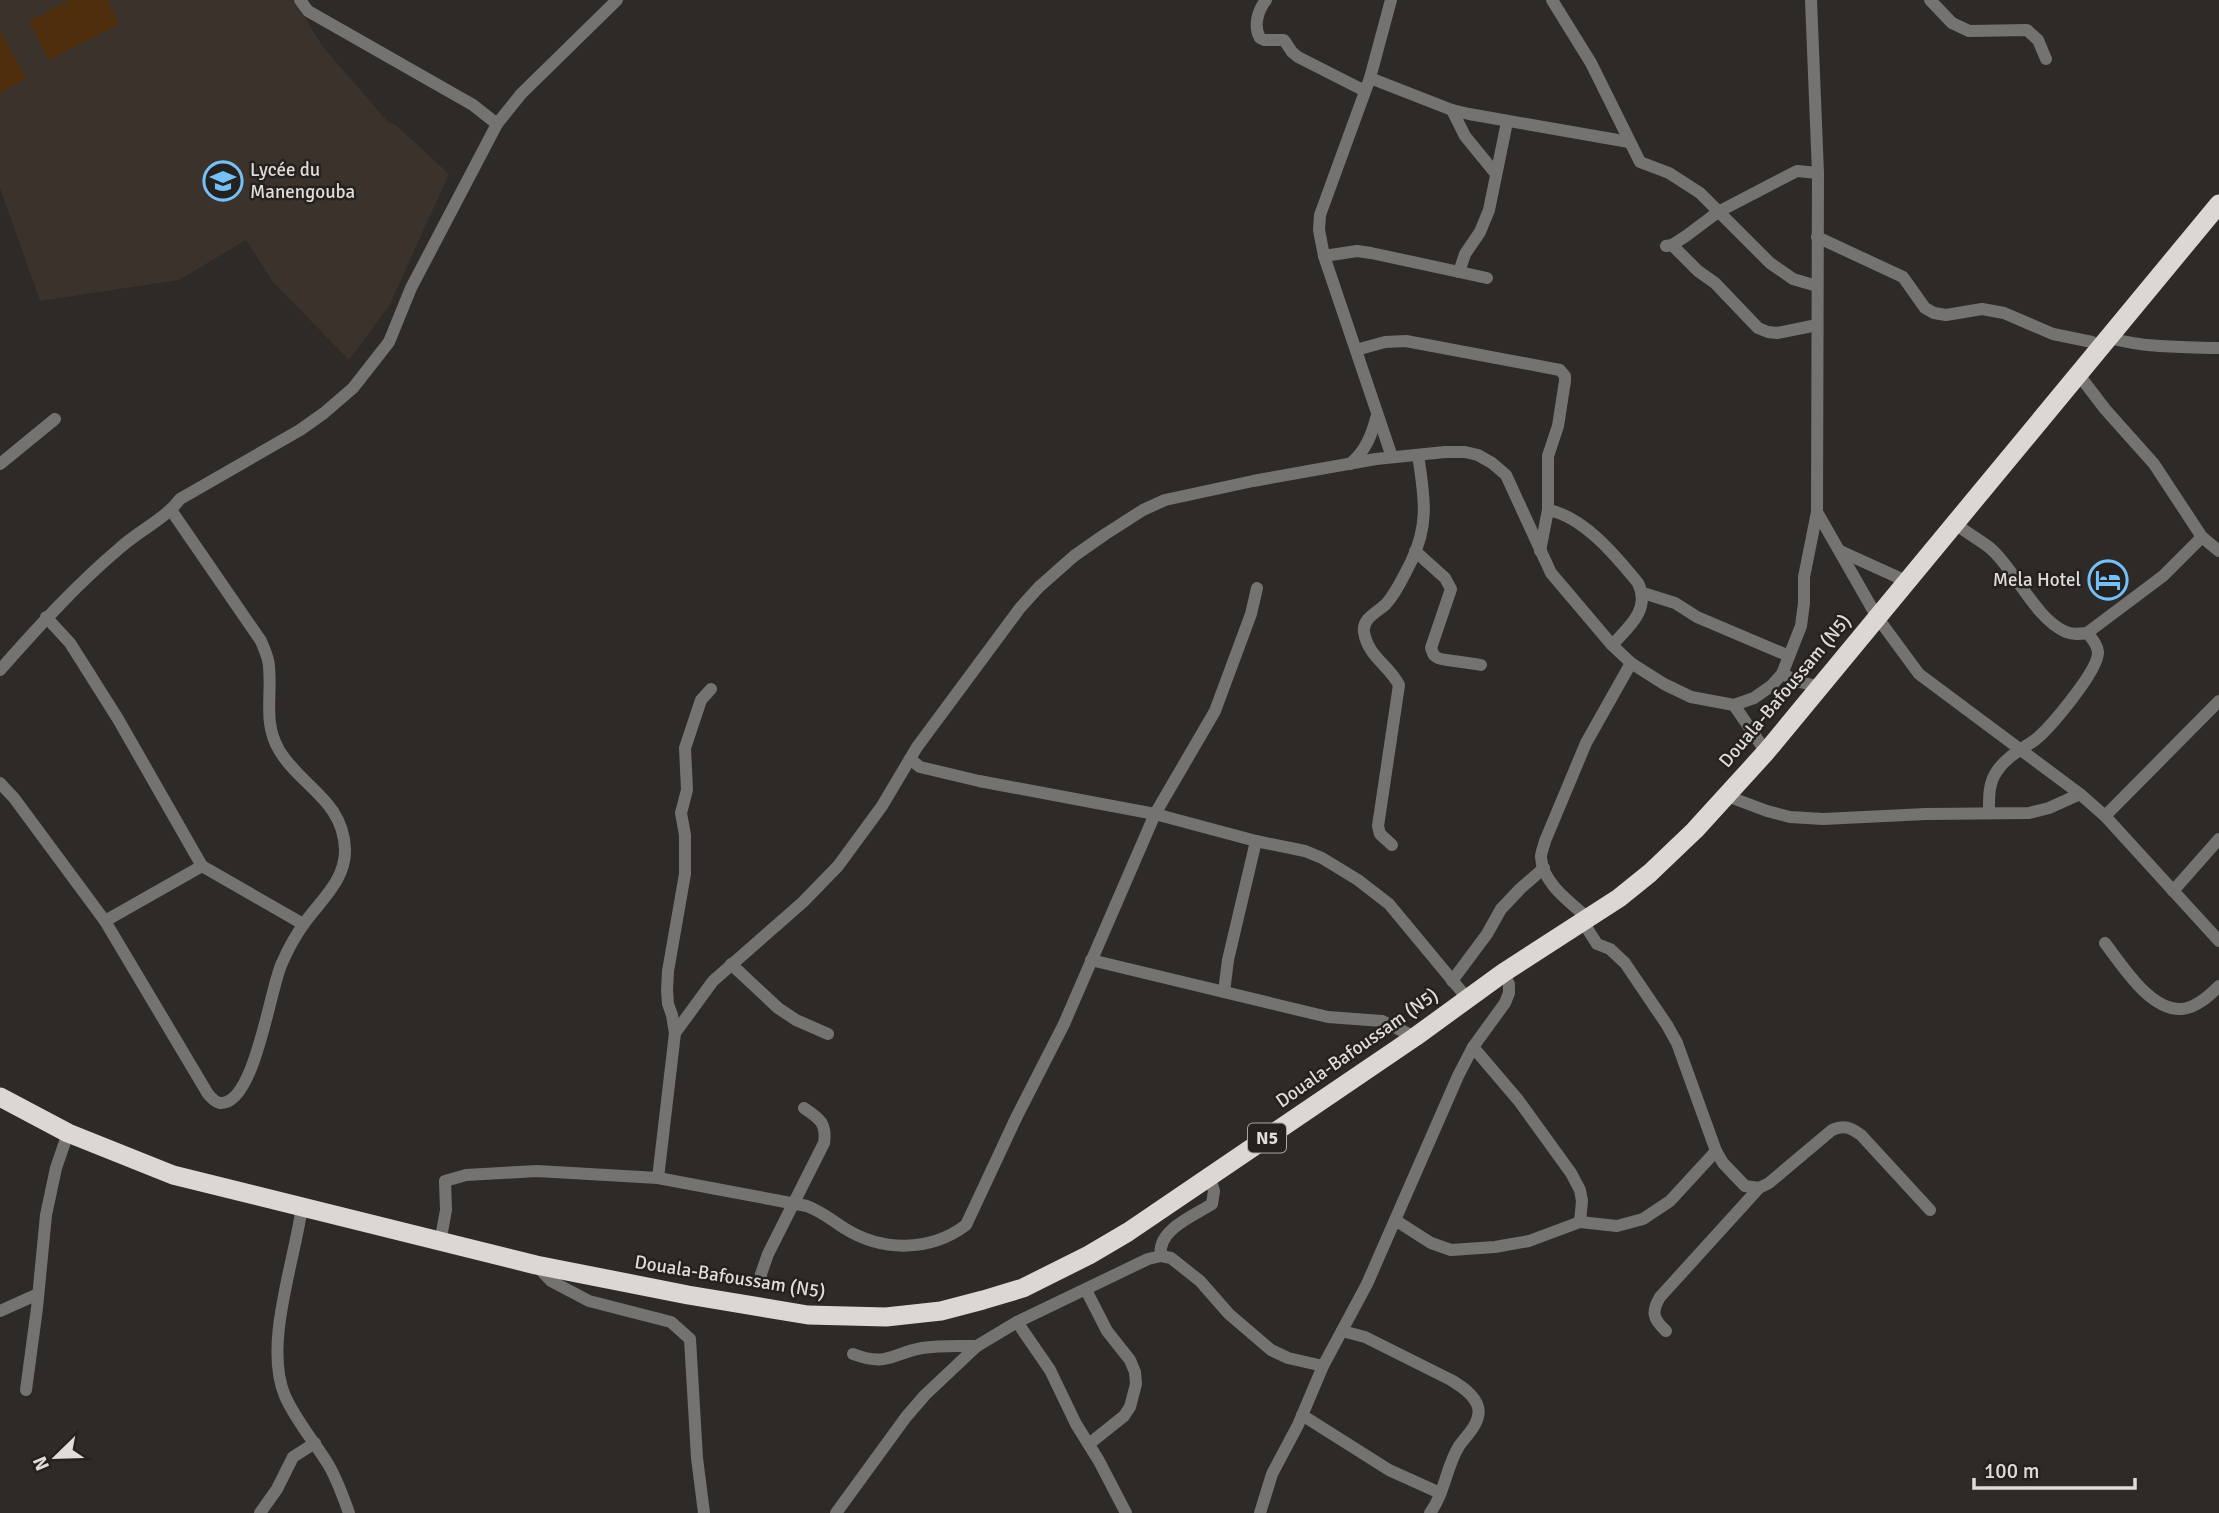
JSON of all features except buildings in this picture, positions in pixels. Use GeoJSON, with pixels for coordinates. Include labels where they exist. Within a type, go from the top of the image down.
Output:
{"type":"FeatureCollection","features":[{"type":"Feature","properties":{"kind":"highway","name":"Douala-Bafoussam (N5)"},"geometry":{"type":"LineString","coordinates":[[0,1097],[68,1133],[173,1175],[440,1243],[688,1295],[808,1315],[886,1317],[941,1311],[1023,1288],[1128,1233],[1209,1175],[1415,1037],[1503,973],[1619,898],[1650,873],[1695,830],[1766,752],[2219,204]]}},
{"type":"Feature","properties":{"kind":"street"},"geometry":{"type":"LineString","coordinates":[[300,0],[308,11],[473,105],[498,124]]}},
{"type":"Feature","properties":{"kind":"street"},"geometry":{"type":"LineString","coordinates":[[0,670],[46,618],[121,547],[171,510],[180,499],[300,430],[353,388],[389,342],[411,288],[498,124],[521,94],[617,0]]}},
{"type":"Feature","properties":{"kind":"street"},"geometry":{"type":"LineString","coordinates":[[1266,0],[1259,12],[1256,27],[1260,38],[1284,40],[1298,57],[1365,91]]}},
{"type":"Feature","properties":{"kind":"street"},"geometry":{"type":"LineString","coordinates":[[1391,0],[1370,78],[1320,215],[1319,230],[1324,256],[1392,457]]}},
{"type":"Feature","properties":{"kind":"street"},"geometry":{"type":"LineString","coordinates":[[1552,0],[1591,63],[1640,162],[1669,173],[1700,193],[1770,262],[1793,279],[1817,286]]}},
{"type":"Feature","properties":{"kind":"street"},"geometry":{"type":"LineString","coordinates":[[676,1033],[713,981],[803,902],[838,866],[882,806],[910,759],[1039,586],[1104,535],[1164,500],[1253,481],[1392,457],[1445,452],[1478,455],[1506,475],[1540,552],[1564,590],[1631,663],[1691,697],[1734,705],[1754,698],[1782,674],[1801,626],[1804,577],[1816,512],[1818,173],[1811,0]]}},
{"type":"Feature","properties":{"kind":"street"},"geometry":{"type":"LineString","coordinates":[[1930,0],[1952,23],[1969,31],[2027,30],[2038,40],[2046,59]]}},
{"type":"Feature","properties":{"kind":"street"},"geometry":{"type":"LineString","coordinates":[[1370,78],[1452,110],[1629,142]]}},
{"type":"Feature","properties":{"kind":"street"},"geometry":{"type":"LineString","coordinates":[[1452,110],[1465,136],[1496,174]]}},
{"type":"Feature","properties":{"kind":"street"},"geometry":{"type":"LineString","coordinates":[[1459,272],[1465,254],[1485,222],[1507,122]]}},
{"type":"Feature","properties":{"kind":"street"},"geometry":{"type":"LineString","coordinates":[[1817,325],[1777,333],[1758,328],[1715,283],[1669,246],[1718,212],[1797,171],[1818,173]]}},
{"type":"Feature","properties":{"kind":"street"},"geometry":{"type":"LineString","coordinates":[[1817,237],[1903,277],[1925,308],[1934,313],[1946,315],[1982,309],[2004,313],[2053,334],[2092,342],[2152,347],[2219,348]]}},
{"type":"Feature","properties":{"kind":"street"},"geometry":{"type":"LineString","coordinates":[[1324,256],[1357,251],[1487,278]]}},
{"type":"Feature","properties":{"kind":"street"},"geometry":{"type":"LineString","coordinates":[[1356,350],[1406,341],[1560,370],[1565,381],[1558,426],[1548,456],[1548,510],[1540,552]]}},
{"type":"Feature","properties":{"kind":"street"},"geometry":{"type":"LineString","coordinates":[[2079,375],[2154,464],[2202,537],[2219,551]]}},
{"type":"Feature","properties":{"kind":"street"},"geometry":{"type":"LineString","coordinates":[[1350,464],[1369,440],[1377,415]]}},
{"type":"Feature","properties":{"kind":"street"},"geometry":{"type":"LineString","coordinates":[[0,464],[55,419]]}},
{"type":"Feature","properties":{"kind":"street"},"geometry":{"type":"LineString","coordinates":[[1392,845],[1380,834],[1378,825],[1399,685],[1395,676],[1379,663],[1363,628],[1369,617],[1394,594],[1415,551],[1425,518],[1418,456]]}},
{"type":"Feature","properties":{"kind":"street"},"geometry":{"type":"LineString","coordinates":[[0,783],[15,798],[105,921],[208,1094],[216,1102],[229,1101],[238,1093],[255,1060],[282,962],[303,924],[339,879],[345,849],[340,821],[332,808],[292,768],[271,733],[268,711],[269,666],[261,641],[171,510]]}},
{"type":"Feature","properties":{"kind":"street"},"geometry":{"type":"LineString","coordinates":[[1548,510],[1567,516],[1585,527],[1631,573],[1643,593],[1636,618],[1612,645]]}},
{"type":"Feature","properties":{"kind":"street"},"geometry":{"type":"LineString","coordinates":[[1816,512],[1877,617],[1919,674],[2020,748],[2105,816],[2219,942]]}},
{"type":"Feature","properties":{"kind":"street"},"geometry":{"type":"LineString","coordinates":[[1955,523],[1990,548],[2051,622],[2065,632],[2076,635],[2087,633],[2163,576],[2202,537]]}},
{"type":"Feature","properties":{"kind":"street"},"geometry":{"type":"LineString","coordinates":[[1415,551],[1445,578],[1451,589],[1431,648],[1434,657],[1441,661],[1466,661],[1481,665]]}},
{"type":"Feature","properties":{"kind":"street"},"geometry":{"type":"LineString","coordinates":[[1840,551],[1906,581]]}},
{"type":"Feature","properties":{"kind":"street"},"geometry":{"type":"LineString","coordinates":[[440,1243],[446,1210],[445,1181],[466,1175],[537,1171],[658,1178],[793,1203],[827,1214],[845,1229],[864,1238],[902,1247],[928,1244],[951,1236],[966,1225],[1064,1024],[1155,814],[1215,711],[1247,625],[1257,588]]}},
{"type":"Feature","properties":{"kind":"street"},"geometry":{"type":"LineString","coordinates":[[1643,593],[1675,603],[1698,617],[1789,656]]}},
{"type":"Feature","properties":{"kind":"street"},"geometry":{"type":"LineString","coordinates":[[46,618],[70,643],[118,719],[202,866],[303,924]]}},
{"type":"Feature","properties":{"kind":"street"},"geometry":{"type":"LineString","coordinates":[[1989,813],[1989,785],[1995,773],[2008,757],[2034,740],[2052,722],[2090,673],[2098,652],[2087,633]]}},
{"type":"Feature","properties":{"kind":"street"},"geometry":{"type":"LineString","coordinates":[[1631,663],[1586,743],[1560,801],[1541,858],[1553,886],[1586,920],[1597,944],[1610,950],[1625,963],[1667,1025],[1677,1043],[1716,1151],[1723,1163],[1745,1186],[1759,1188]]}},
{"type":"Feature","properties":{"kind":"street"},"geometry":{"type":"LineString","coordinates":[[1782,674],[1821,687]]}},
{"type":"Feature","properties":{"kind":"street"},"geometry":{"type":"LineString","coordinates":[[658,1178],[676,1033],[667,990],[685,874],[685,835],[681,813],[688,790],[685,748],[701,700],[711,689]]}},
{"type":"Feature","properties":{"kind":"street"},"geometry":{"type":"LineString","coordinates":[[2105,816],[2219,701]]}},
{"type":"Feature","properties":{"kind":"street"},"geometry":{"type":"LineString","coordinates":[[1734,705],[1766,752]]}},
{"type":"Feature","properties":{"kind":"street"},"geometry":{"type":"LineString","coordinates":[[910,759],[920,767],[979,782],[1155,814],[1305,851],[1322,858],[1358,880],[1389,904],[1467,998]]}},
{"type":"Feature","properties":{"kind":"street"},"geometry":{"type":"LineString","coordinates":[[1727,796],[1790,817],[1822,819],[2029,813],[2049,808],[2080,794]]}},
{"type":"Feature","properties":{"kind":"street"},"geometry":{"type":"LineString","coordinates":[[2174,891],[2219,839]]}},
{"type":"Feature","properties":{"kind":"street"},"geometry":{"type":"LineString","coordinates":[[1224,992],[1228,960],[1256,841]]}},
{"type":"Feature","properties":{"kind":"street"},"geometry":{"type":"LineString","coordinates":[[105,921],[202,866]]}},
{"type":"Feature","properties":{"kind":"street"},"geometry":{"type":"LineString","coordinates":[[1452,981],[1487,934],[1501,909],[1544,868]]}},
{"type":"Feature","properties":{"kind":"street"},"geometry":{"type":"LineString","coordinates":[[2105,943],[2133,980],[2160,1004],[2180,1009],[2194,1006],[2219,986]]}},
{"type":"Feature","properties":{"kind":"street"},"geometry":{"type":"LineString","coordinates":[[1091,960],[1328,1017],[1382,1021],[1415,1037]]}},
{"type":"Feature","properties":{"kind":"street"},"geometry":{"type":"LineString","coordinates":[[731,964],[778,1008],[796,1020],[828,1034]]}},
{"type":"Feature","properties":{"kind":"street"},"geometry":{"type":"LineString","coordinates":[[1259,1513],[1272,1474],[1323,1366],[1367,1284],[1458,1076],[1474,1047],[1505,1003],[1509,984],[1503,973]]}},
{"type":"Feature","properties":{"kind":"street"},"geometry":{"type":"LineString","coordinates":[[1474,1047],[1519,1101],[1571,1172],[1582,1201],[1580,1222]]}},
{"type":"Feature","properties":{"kind":"street"},"geometry":{"type":"LineString","coordinates":[[762,1283],[761,1274],[768,1254],[824,1143],[826,1132],[823,1125],[815,1115],[804,1108]]}},
{"type":"Feature","properties":{"kind":"street"},"geometry":{"type":"LineString","coordinates":[[1666,1331],[1653,1315],[1660,1297],[1759,1188],[1782,1173],[1832,1130],[1841,1126],[1852,1128],[1861,1135],[1930,1210]]}},
{"type":"Feature","properties":{"kind":"street"},"geometry":{"type":"LineString","coordinates":[[26,1390],[50,1190],[68,1133]]}},
{"type":"Feature","properties":{"kind":"street"},"geometry":{"type":"LineString","coordinates":[[1395,1220],[1431,1243],[1451,1251],[1529,1241],[1580,1222],[1616,1226],[1652,1214],[1670,1201],[1716,1151]]}},
{"type":"Feature","properties":{"kind":"street"},"geometry":{"type":"LineString","coordinates":[[1161,1256],[1160,1249],[1167,1235],[1190,1216],[1212,1204],[1214,1191],[1209,1175]]}},
{"type":"Feature","properties":{"kind":"street"},"geometry":{"type":"LineString","coordinates":[[302,1206],[277,1345],[277,1368],[284,1394],[296,1419],[329,1465],[349,1513]]}},
{"type":"Feature","properties":{"kind":"street"},"geometry":{"type":"LineString","coordinates":[[836,1513],[906,1417],[925,1395],[977,1346],[1017,1322],[1148,1259],[1161,1256],[1171,1258],[1200,1281],[1229,1314],[1271,1350],[1288,1358],[1323,1366]]}},
{"type":"Feature","properties":{"kind":"street"},"geometry":{"type":"LineString","coordinates":[[536,1265],[551,1281],[589,1301],[671,1322],[690,1339],[697,1458],[704,1513]]}},
{"type":"Feature","properties":{"kind":"street"},"geometry":{"type":"LineString","coordinates":[[1087,1290],[1107,1331],[1129,1360],[1135,1372],[1136,1384],[1125,1416],[1089,1444]]}},
{"type":"Feature","properties":{"kind":"street"},"geometry":{"type":"LineString","coordinates":[[0,1311],[38,1294]]}},
{"type":"Feature","properties":{"kind":"street"},"geometry":{"type":"LineString","coordinates":[[1017,1322],[1050,1370],[1076,1424],[1126,1513]]}},
{"type":"Feature","properties":{"kind":"street"},"geometry":{"type":"LineString","coordinates":[[1342,1331],[1365,1336],[1451,1380],[1472,1397],[1478,1408],[1478,1417],[1457,1449],[1430,1513]]}},
{"type":"Feature","properties":{"kind":"street"},"geometry":{"type":"LineString","coordinates":[[853,1354],[879,1360],[934,1346],[977,1346]]}},
{"type":"Feature","properties":{"kind":"street"},"geometry":{"type":"LineString","coordinates":[[1302,1415],[1389,1470],[1440,1493]]}},
{"type":"Feature","properties":{"kind":"street"},"geometry":{"type":"LineString","coordinates":[[260,1513],[277,1489],[293,1457],[315,1443]]}},
{"type":"Feature","properties":{"kind":"shaded area","name":"Lycée du Manengouba"},"geometry":{"type":"Polygon","coordinates":[[[0,0],[293,0],[324,48],[388,122],[396,125],[449,174],[389,306],[349,360],[273,282],[246,240],[179,280],[40,301],[0,188],[0,0]]]}},
{"type":"Feature","properties":{"kind":"shaded area"},"geometry":{"type":"Polygon","coordinates":[[[70,0],[107,0],[119,24],[49,60],[29,21],[70,0]]]}},
{"type":"Feature","properties":{"kind":"shaded area"},"geometry":{"type":"Polygon","coordinates":[[[2,33],[26,79],[0,93],[0,34],[2,33]]]}},
{"type":"Feature","properties":{"kind":"place","name":"Lycée du Manengouba"},"geometry":{"type":"Point","coordinates":[223,181]}},
{"type":"Feature","properties":{"kind":"place","name":"Mela Hotel"},"geometry":{"type":"Point","coordinates":[2108,580]}}]}
